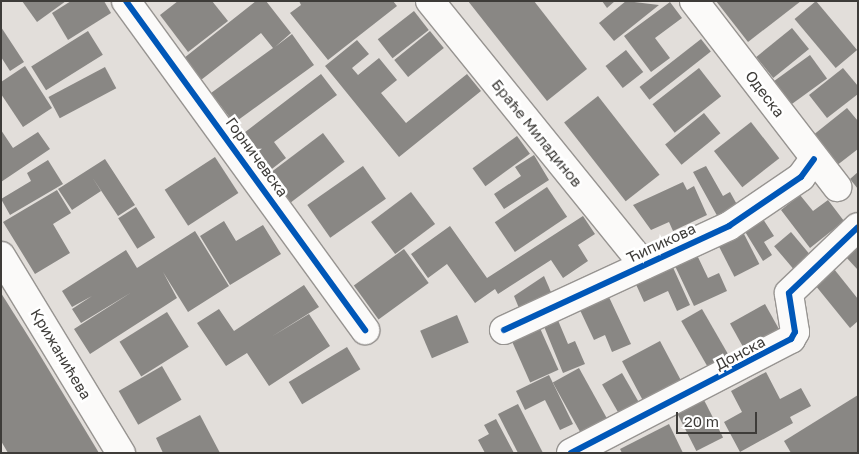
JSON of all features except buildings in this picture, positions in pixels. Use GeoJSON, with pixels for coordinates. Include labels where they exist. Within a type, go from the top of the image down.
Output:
{"type":"FeatureCollection","features":[{"type":"Feature","properties":{"kind":"street","name":"Горничевска"},"geometry":{"type":"LineString","coordinates":[[126,1],[365,330]]}},
{"type":"Feature","properties":{"kind":"street","name":"Браће Миладинов"},"geometry":{"type":"LineString","coordinates":[[430,1],[644,265]]}},
{"type":"Feature","properties":{"kind":"street","name":"Одеска"},"geometry":{"type":"LineString","coordinates":[[694,1],[837,187]]}},
{"type":"Feature","properties":{"kind":"street","name":"Ћипикова"},"geometry":{"type":"LineString","coordinates":[[504,330],[644,265],[765,205],[802,177],[814,159]]}},
{"type":"Feature","properties":{"kind":"street","name":"Донска"},"geometry":{"type":"LineString","coordinates":[[571,453],[792,339],[795,332],[789,292],[858,227]]}},
{"type":"Feature","properties":{"kind":"street","name":"Крижанићева"},"geometry":{"type":"LineString","coordinates":[[1,256],[121,453]]}},
{"type":"Feature","properties":{"kind":"cycle path"},"geometry":{"type":"LineString","coordinates":[[126,1],[365,330]]}},
{"type":"Feature","properties":{"kind":"cycle path"},"geometry":{"type":"LineString","coordinates":[[504,330],[729,226],[801,177],[814,159]]}},
{"type":"Feature","properties":{"kind":"cycle path"},"geometry":{"type":"LineString","coordinates":[[571,453],[791,339],[795,332],[789,293],[858,227]]}}]}
